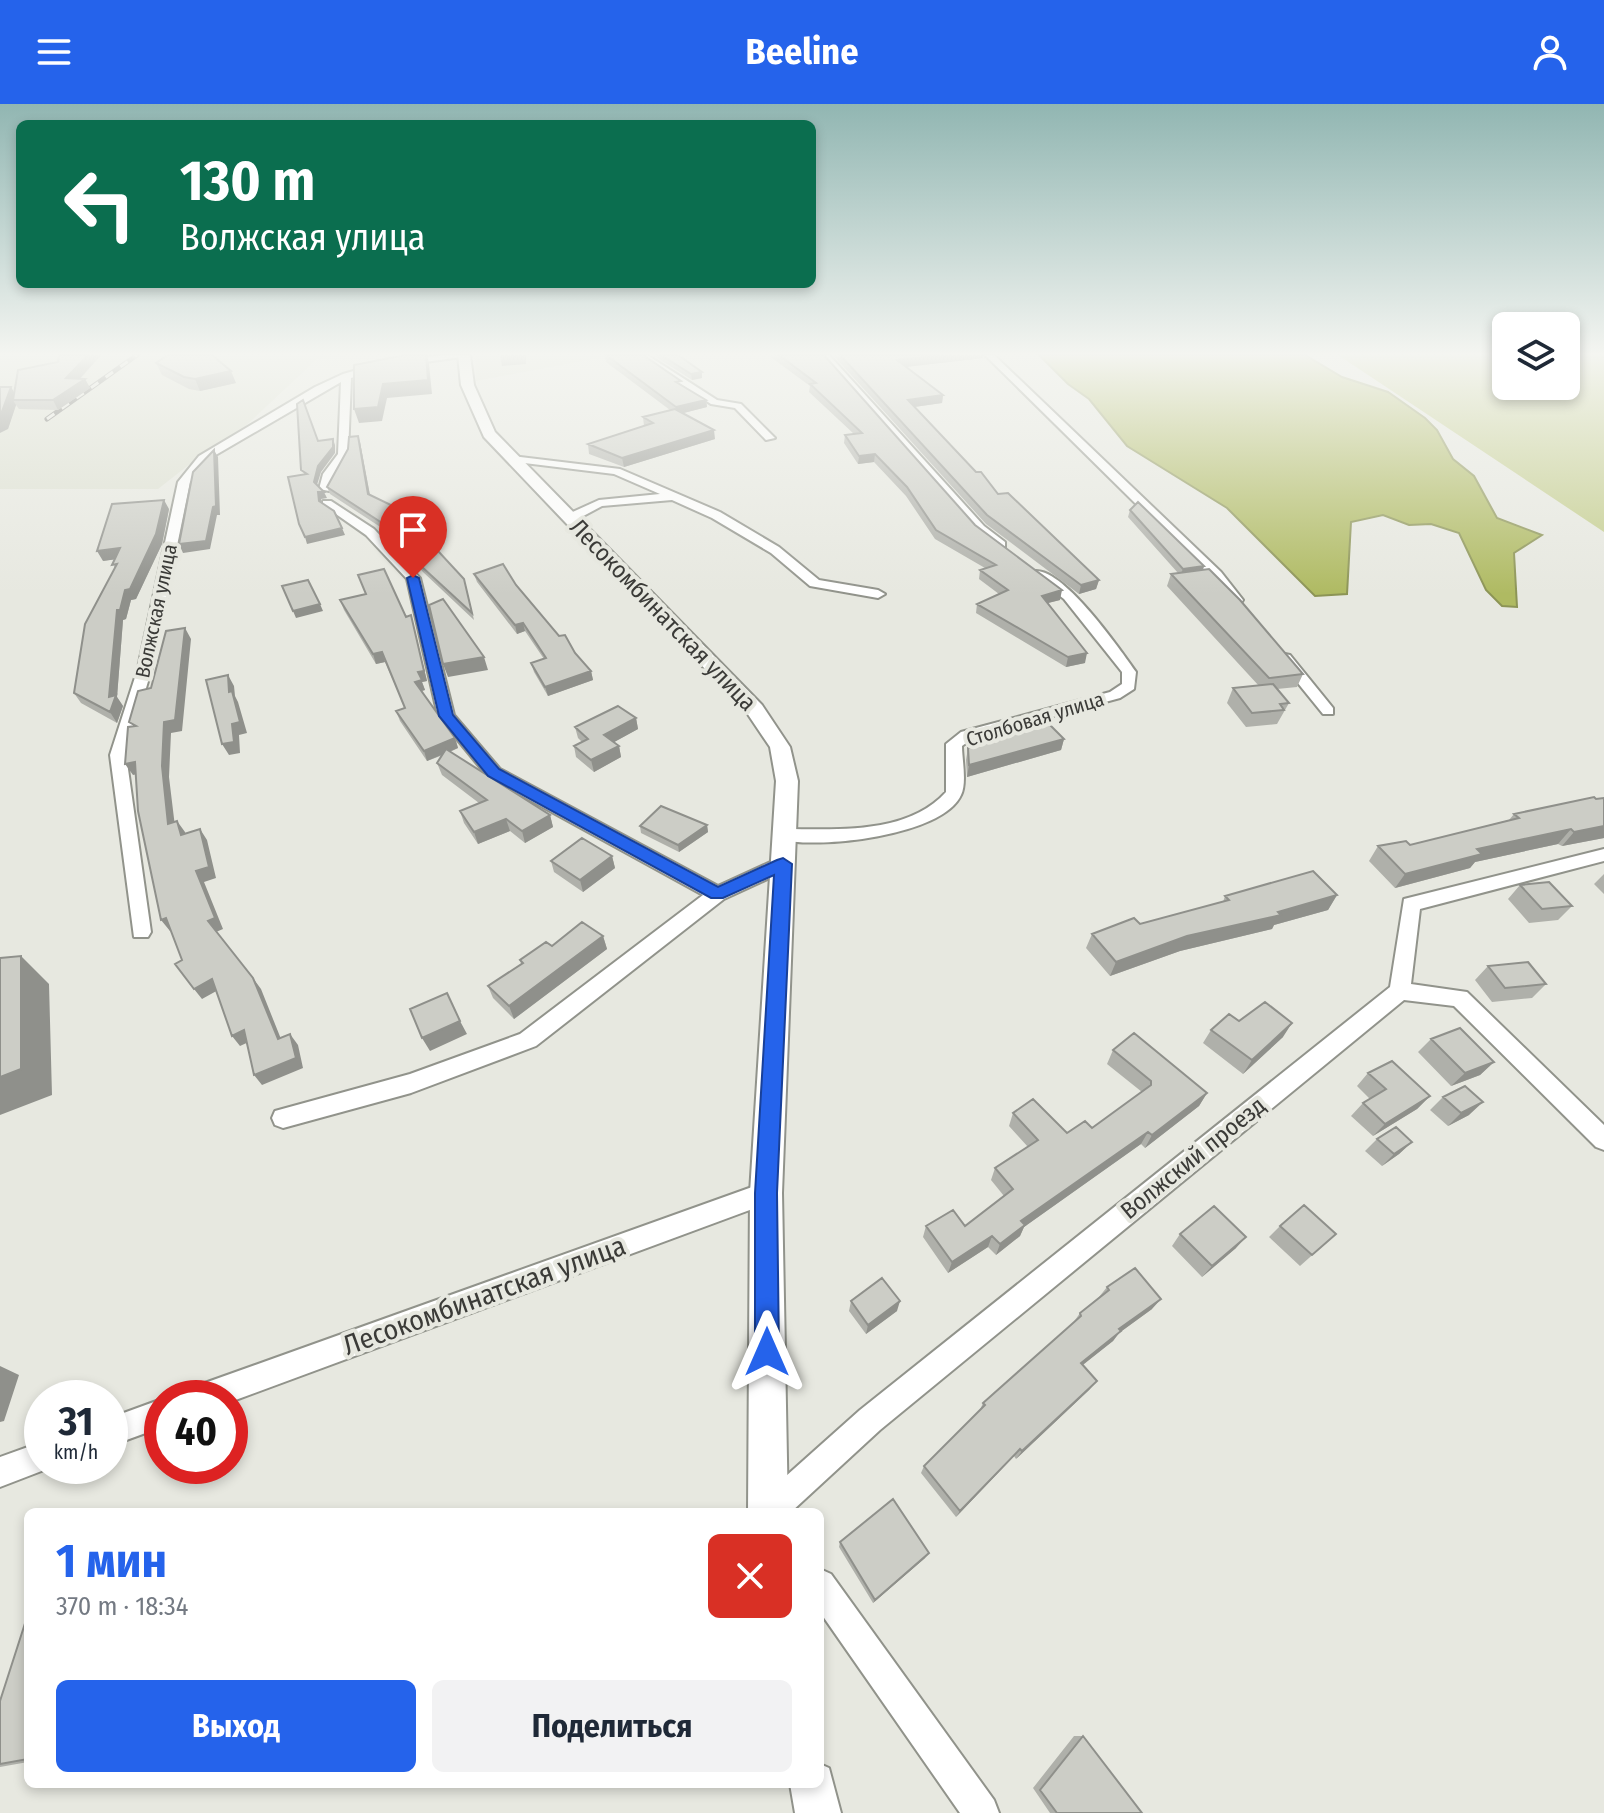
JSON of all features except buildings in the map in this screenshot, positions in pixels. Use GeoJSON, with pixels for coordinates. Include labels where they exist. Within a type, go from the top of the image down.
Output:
{"type":"FeatureCollection","features":[{"type":"Feature","properties":{"kind":"street","name":"Волжская улица"},"geometry":{"type":"LineString","coordinates":[[141,932],[118,755],[145,668],[184,482],[203,458],[238,435]]}},
{"type":"Feature","properties":{"kind":"street"},"geometry":{"type":"LineString","coordinates":[[344,435],[343,454],[329,474],[326,496],[370,532],[413,578],[446,716],[494,773],[717,894]]}},
{"type":"Feature","properties":{"kind":"street","name":"Лесокомбинатская улица"},"geometry":{"type":"LineString","coordinates":[[490,435],[755,709],[780,747],[787,781],[766,1193],[768,1508]]}},
{"type":"Feature","properties":{"kind":"street"},"geometry":{"type":"LineString","coordinates":[[767,435],[770,438]]}},
{"type":"Feature","properties":{"kind":"street","name":"Столбовая улица"},"geometry":{"type":"LineString","coordinates":[[784,835],[853,834],[902,824],[938,812],[954,793],[954,744],[967,735],[1115,695],[1129,686],[1129,672],[1069,596],[980,529],[896,435]]}},
{"type":"Feature","properties":{"kind":"street"},"geometry":{"type":"LineString","coordinates":[[1071,435],[1216,575],[1247,612]]}},
{"type":"Feature","properties":{"kind":"street"},"geometry":{"type":"LineString","coordinates":[[512,459],[616,471],[716,515],[763,543],[815,583],[878,594]]}},
{"type":"Feature","properties":{"kind":"street"},"geometry":{"type":"LineString","coordinates":[[570,518],[599,503],[674,496]]}},
{"type":"Feature","properties":{"kind":"street"},"geometry":{"type":"LineString","coordinates":[[1277,649],[1328,711]]}},
{"type":"Feature","properties":{"kind":"street"},"geometry":{"type":"LineString","coordinates":[[1604,855],[1411,904],[1400,991],[1460,998],[1604,1140]]}},
{"type":"Feature","properties":{"kind":"street"},"geometry":{"type":"LineString","coordinates":[[283,1118],[411,1083],[528,1040],[717,894],[783,864]]}},
{"type":"Feature","properties":{"kind":"street","name":"Волжский проезд"},"geometry":{"type":"LineString","coordinates":[[772,1508],[870,1420],[1400,991]]}},
{"type":"Feature","properties":{"kind":"street","name":"Лесокомбинатская улица"},"geometry":{"type":"LineString","coordinates":[[248,1381],[766,1193]]}},
{"type":"Feature","properties":{"kind":"street"},"geometry":{"type":"LineString","coordinates":[[0,1472],[24,1463]]}},
{"type":"Feature","properties":{"kind":"street"},"geometry":{"type":"LineString","coordinates":[[824,1591],[981,1813]]}},
{"type":"Feature","properties":{"kind":"street"},"geometry":{"type":"LineString","coordinates":[[814,1788],[818,1813]]}},
{"type":"Feature","properties":{"kind":"shaded area"},"geometry":{"type":"Polygon","coordinates":[[[0,435],[235,435],[200,456],[158,489],[0,489],[0,435]]]}},
{"type":"Feature","properties":{"kind":"shaded area"},"geometry":{"type":"Polygon","coordinates":[[[1118,435],[1440,435],[1453,459],[1474,476],[1497,518],[1542,535],[1514,553],[1517,607],[1502,606],[1486,590],[1459,533],[1431,524],[1409,525],[1383,515],[1351,522],[1347,594],[1315,596],[1227,508],[1127,446],[1118,435]]]}},
{"type":"Feature","properties":{"kind":"shaded area"},"geometry":{"type":"Polygon","coordinates":[[[1458,435],[1604,435],[1604,532],[1458,435]]]}},
{"type":"Feature","properties":{"kind":"route"},"geometry":{"type":"LineString","coordinates":[[413,578],[446,716],[494,773],[717,894],[783,864],[766,1193],[767,1352]]}}]}
